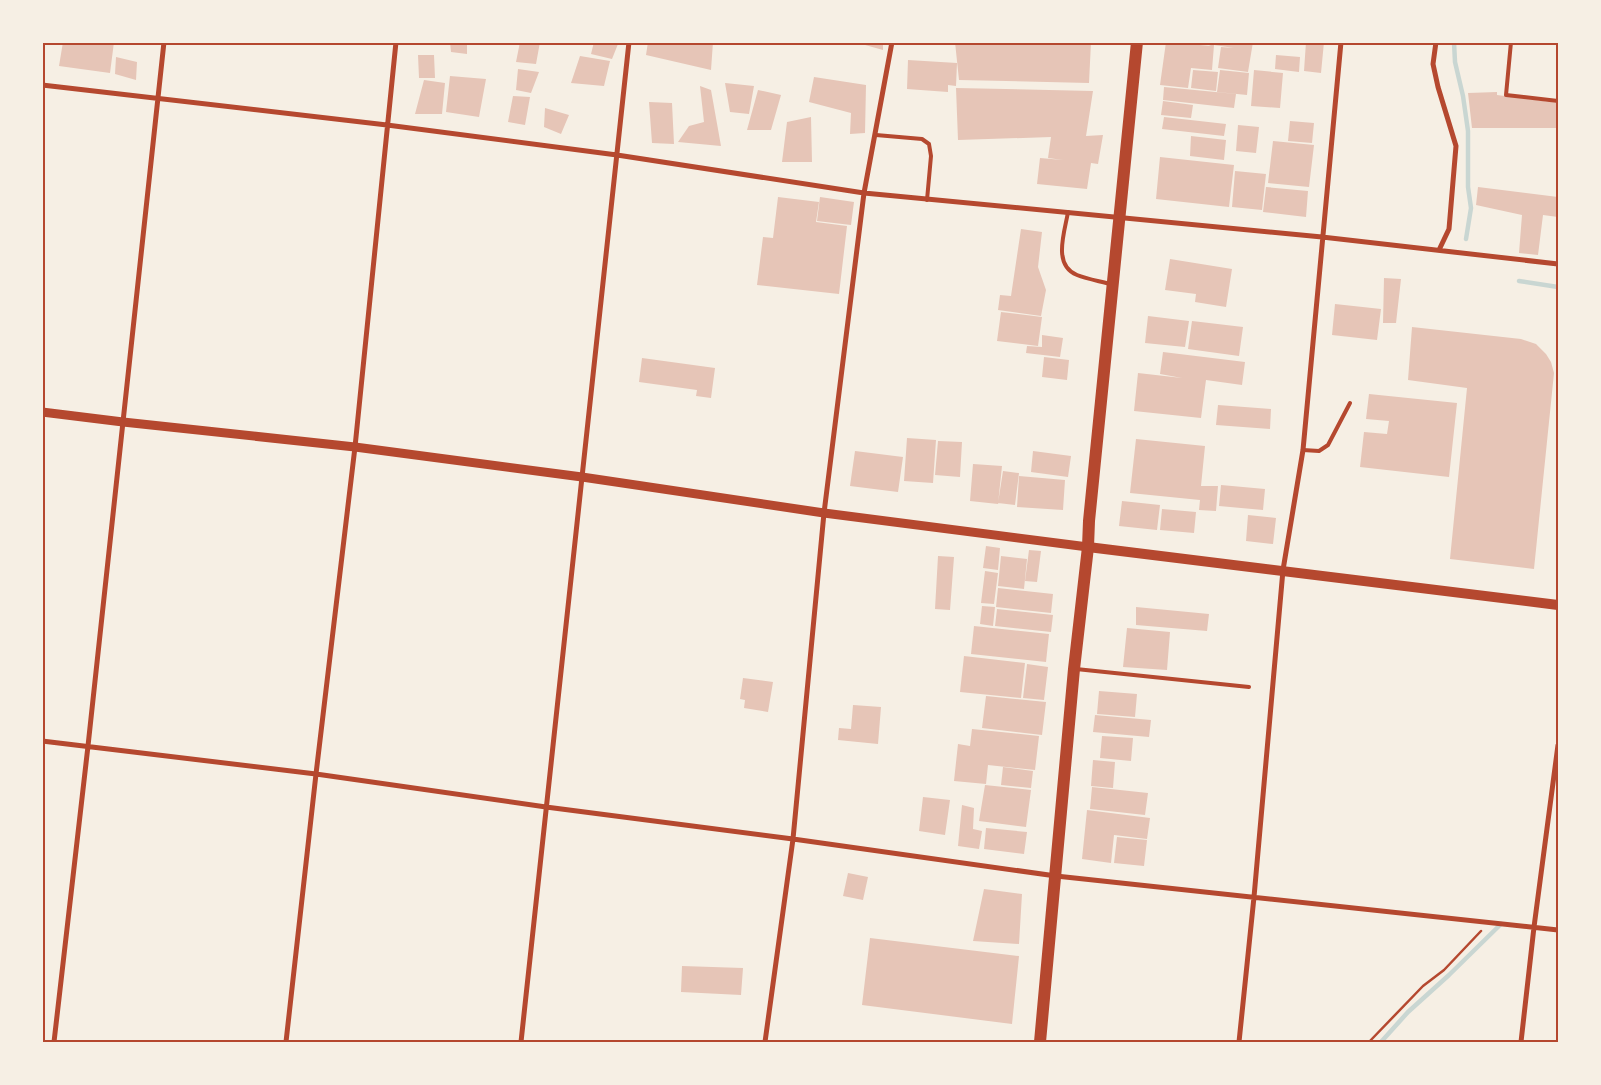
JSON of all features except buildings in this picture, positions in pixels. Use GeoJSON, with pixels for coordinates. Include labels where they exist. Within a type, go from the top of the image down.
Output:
{"type":"FeatureCollection","features":[{"type":"Feature","properties":{"kind":"main road"},"geometry":{"type":"LineString","coordinates":[[1040,1042],[1074,669],[1088,547],[1137,42]]}},
{"type":"Feature","properties":{"kind":"main road"},"geometry":{"type":"LineString","coordinates":[[1088,547],[1558,605]]}},
{"type":"Feature","properties":{"kind":"street"},"geometry":{"type":"LineString","coordinates":[[54,1042],[164,42]]}},
{"type":"Feature","properties":{"kind":"street"},"geometry":{"type":"LineString","coordinates":[[286,1042],[316,774],[356,447],[396,42]]}},
{"type":"Feature","properties":{"kind":"street"},"geometry":{"type":"LineString","coordinates":[[521,1042],[629,42]]}},
{"type":"Feature","properties":{"kind":"street"},"geometry":{"type":"LineString","coordinates":[[766,1042],[793,839],[824,513],[864,193],[892,42]]}},
{"type":"Feature","properties":{"kind":"street"},"geometry":{"type":"LineString","coordinates":[[1239,1042],[1283,570],[1303,450],[1322,237],[1336,114],[1341,42]]}},
{"type":"Feature","properties":{"kind":"street"},"geometry":{"type":"LineString","coordinates":[[1436,42],[1433,64],[1456,146],[1449,229],[1439,250]]}},
{"type":"Feature","properties":{"kind":"street"},"geometry":{"type":"LineString","coordinates":[[42,85],[387,125],[617,155],[864,193],[1322,237],[1558,264]]}},
{"type":"Feature","properties":{"kind":"street"},"geometry":{"type":"LineString","coordinates":[[42,412],[356,447],[582,477],[824,513],[1088,547]]}},
{"type":"Feature","properties":{"kind":"street"},"geometry":{"type":"LineString","coordinates":[[42,742],[316,774],[1056,876],[1558,930]]}},
{"type":"Feature","properties":{"kind":"street"},"geometry":{"type":"LineString","coordinates":[[1521,1042],[1558,745]]}},
{"type":"Feature","properties":{"kind":"lane"},"geometry":{"type":"LineString","coordinates":[[1511,42],[1506,95],[1558,101]]}},
{"type":"Feature","properties":{"kind":"lane"},"geometry":{"type":"LineString","coordinates":[[876,135],[922,139],[929,144],[931,156],[927,200]]}},
{"type":"Feature","properties":{"kind":"lane"},"geometry":{"type":"LineString","coordinates":[[1068,212],[1061,254],[1066,266],[1075,274],[1112,285]]}},
{"type":"Feature","properties":{"kind":"lane"},"geometry":{"type":"LineString","coordinates":[[1303,450],[1319,451],[1328,445],[1350,404]]}},
{"type":"Feature","properties":{"kind":"lane"},"geometry":{"type":"LineString","coordinates":[[1074,669],[1249,687]]}},
{"type":"Feature","properties":{"kind":"path"},"geometry":{"type":"LineString","coordinates":[[1369,1042],[1423,986],[1444,970],[1490,922]]}},
{"type":"Feature","properties":{"kind":"waterway"},"geometry":{"type":"LineString","coordinates":[[1454,42],[1455,62],[1463,96],[1468,131],[1468,187],[1471,208],[1466,239]]}},
{"type":"Feature","properties":{"kind":"waterway"},"geometry":{"type":"LineString","coordinates":[[1519,281],[1558,287]]}},
{"type":"Feature","properties":{"kind":"waterway"},"geometry":{"type":"LineString","coordinates":[[1381,1042],[1408,1012],[1501,924]]}}]}
